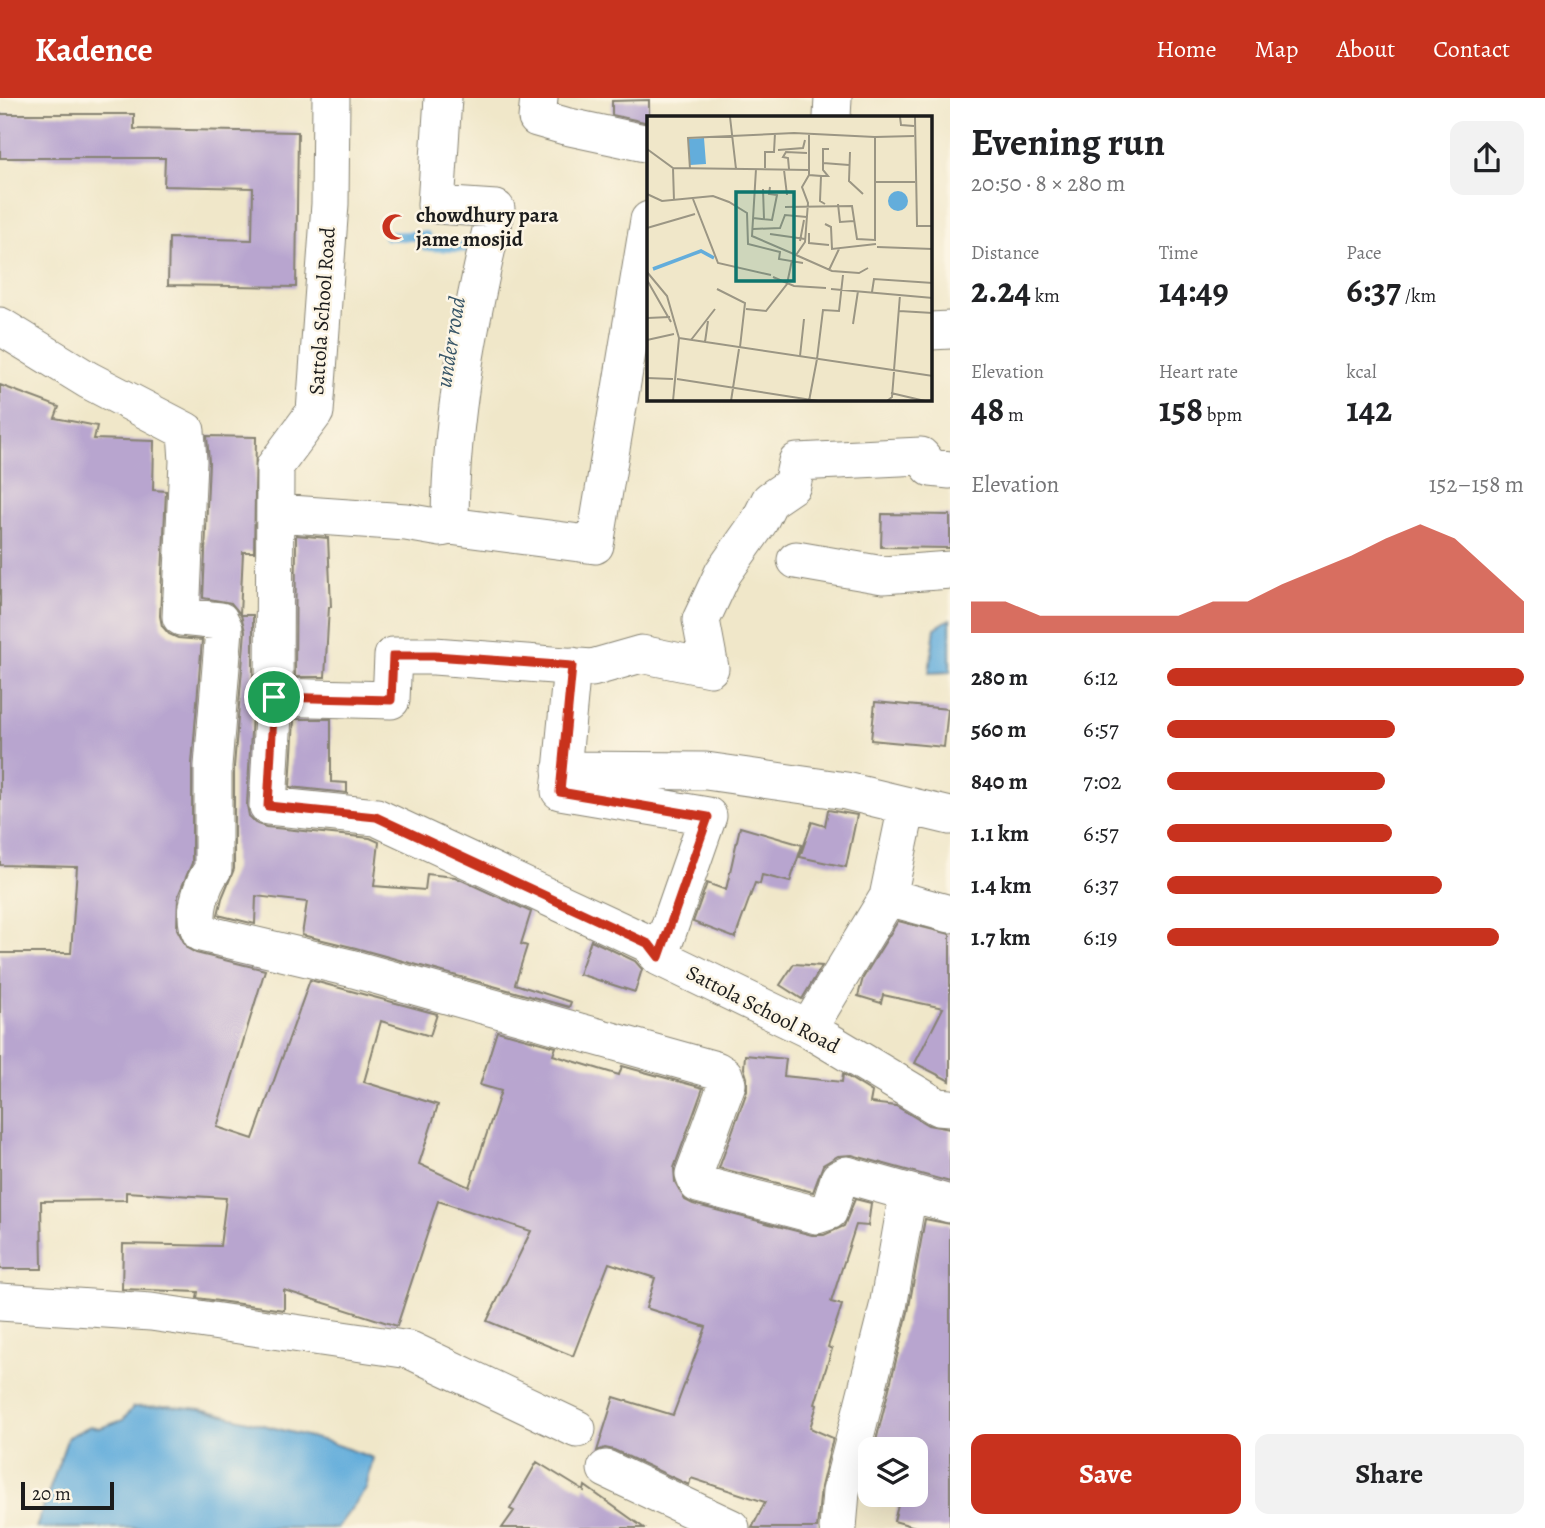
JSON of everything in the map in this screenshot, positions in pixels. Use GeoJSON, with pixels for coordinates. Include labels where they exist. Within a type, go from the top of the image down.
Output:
{"type":"FeatureCollection","features":[{"type":"Feature","properties":{"kind":"street","name":"Sattola School Road"},"geometry":{"type":"LineString","coordinates":[[331,98],[330,204],[315,412],[275,466],[274,697],[268,806],[376,817],[649,944],[659,957],[808,1029],[938,1107],[950,1108]]}},
{"type":"Feature","properties":{"kind":"street"},"geometry":{"type":"LineString","coordinates":[[443,98],[436,205],[496,209],[465,353],[450,483],[450,526]]}},
{"type":"Feature","properties":{"kind":"street"},"geometry":{"type":"LineString","coordinates":[[539,98],[537,118],[647,144]]}},
{"type":"Feature","properties":{"kind":"street"},"geometry":{"type":"LineString","coordinates":[[832,116],[833,98]]}},
{"type":"Feature","properties":{"kind":"street"},"geometry":{"type":"LineString","coordinates":[[276,513],[406,522],[441,528],[450,526],[595,545],[647,232]]}},
{"type":"Feature","properties":{"kind":"street"},"geometry":{"type":"LineString","coordinates":[[0,326],[88,380],[186,431],[188,461],[181,617],[220,621],[224,629],[213,766],[213,869],[206,879],[196,920],[201,933],[350,968],[716,1070],[724,1075],[727,1084],[694,1174],[698,1184],[817,1215],[829,1211],[839,1180],[847,1175],[950,1204]]}},
{"type":"Feature","properties":{"kind":"street"},"geometry":{"type":"LineString","coordinates":[[932,331],[950,331]]}},
{"type":"Feature","properties":{"kind":"street"},"geometry":{"type":"LineString","coordinates":[[274,697],[391,700],[393,656],[435,656],[592,668],[641,654],[710,668],[701,620],[723,573],[759,522],[770,500],[792,485],[797,462],[921,456],[931,468],[950,470]]}},
{"type":"Feature","properties":{"kind":"street"},"geometry":{"type":"LineString","coordinates":[[796,560],[883,575],[950,570]]}},
{"type":"Feature","properties":{"kind":"street"},"geometry":{"type":"LineString","coordinates":[[572,666],[560,792],[708,817],[659,957]]}},
{"type":"Feature","properties":{"kind":"street"},"geometry":{"type":"LineString","coordinates":[[561,771],[706,771],[846,791],[950,816]]}},
{"type":"Feature","properties":{"kind":"street"},"geometry":{"type":"LineString","coordinates":[[808,1029],[888,897],[907,806]]}},
{"type":"Feature","properties":{"kind":"street"},"geometry":{"type":"LineString","coordinates":[[888,897],[950,914]]}},
{"type":"Feature","properties":{"kind":"street"},"geometry":{"type":"LineString","coordinates":[[838,1528],[841,1492],[888,1307],[908,1193]]}},
{"type":"Feature","properties":{"kind":"street"},"geometry":{"type":"LineString","coordinates":[[0,1302],[151,1312],[410,1350],[578,1429]]}},
{"type":"Feature","properties":{"kind":"street"},"geometry":{"type":"LineString","coordinates":[[606,1469],[731,1528]]}},
{"type":"Feature","properties":{"kind":"water"},"geometry":{"type":"Polygon","coordinates":[[[950,619],[950,672],[929,673],[935,628],[950,619]]]}},
{"type":"Feature","properties":{"kind":"water"},"geometry":{"type":"Polygon","coordinates":[[[133,1407],[201,1409],[329,1442],[373,1458],[366,1489],[337,1528],[36,1528],[68,1437],[90,1426],[100,1428],[123,1420],[133,1407]]]}},
{"type":"Feature","properties":{"kind":"building"},"geometry":{"type":"Polygon","coordinates":[[[649,100],[647,123],[612,115],[612,101],[649,100]]]}},
{"type":"Feature","properties":{"kind":"building"},"geometry":{"type":"Polygon","coordinates":[[[0,114],[134,114],[134,129],[298,132],[296,287],[168,285],[169,238],[252,240],[253,188],[164,186],[165,158],[0,158],[0,114]]]}},
{"type":"Feature","properties":{"kind":"building"},"geometry":{"type":"Polygon","coordinates":[[[0,385],[59,407],[55,418],[97,426],[94,439],[154,441],[153,490],[166,491],[160,616],[162,626],[169,634],[178,638],[202,640],[192,764],[192,863],[178,896],[177,929],[187,948],[196,953],[265,970],[217,1127],[253,1139],[310,980],[437,1014],[430,1036],[381,1021],[364,1082],[438,1105],[419,1164],[469,1187],[501,1091],[480,1085],[497,1031],[556,1047],[553,1055],[619,1075],[622,1066],[703,1088],[674,1168],[675,1182],[685,1200],[812,1235],[824,1235],[844,1226],[855,1199],[871,1203],[868,1226],[856,1225],[831,1302],[842,1305],[828,1347],[832,1349],[810,1428],[833,1438],[821,1487],[817,1528],[752,1528],[765,1502],[691,1478],[689,1485],[614,1450],[605,1448],[597,1451],[614,1397],[673,1415],[706,1327],[646,1308],[655,1278],[609,1263],[573,1356],[487,1321],[531,1231],[438,1201],[397,1326],[284,1290],[284,1310],[197,1298],[198,1292],[122,1289],[123,1244],[220,1246],[226,1198],[126,1192],[126,1200],[41,1201],[42,1269],[0,1269],[0,953],[71,953],[77,867],[0,865],[0,385]]]}},
{"type":"Feature","properties":{"kind":"building"},"geometry":{"type":"Polygon","coordinates":[[[207,436],[256,437],[254,552],[243,552],[240,614],[231,603],[203,598],[209,462],[207,436]]]}},
{"type":"Feature","properties":{"kind":"building"},"geometry":{"type":"Polygon","coordinates":[[[882,514],[950,515],[950,548],[881,547],[882,514]]]}},
{"type":"Feature","properties":{"kind":"building"},"geometry":{"type":"Polygon","coordinates":[[[296,535],[328,538],[331,607],[325,677],[295,677],[296,535]]]}},
{"type":"Feature","properties":{"kind":"building"},"geometry":{"type":"Polygon","coordinates":[[[241,615],[253,615],[253,696],[247,805],[249,816],[257,824],[266,827],[370,838],[379,842],[374,886],[425,890],[427,874],[455,877],[531,912],[521,944],[527,946],[515,984],[571,1002],[569,1007],[302,935],[307,902],[256,896],[255,924],[218,915],[234,869],[234,767],[245,631],[241,615]]]}},
{"type":"Feature","properties":{"kind":"building"},"geometry":{"type":"Polygon","coordinates":[[[875,702],[948,709],[944,747],[871,740],[875,702]]]}},
{"type":"Feature","properties":{"kind":"building"},"geometry":{"type":"Polygon","coordinates":[[[294,719],[331,719],[331,782],[347,783],[347,793],[290,787],[294,719]]]}},
{"type":"Feature","properties":{"kind":"building"},"geometry":{"type":"Polygon","coordinates":[[[828,810],[857,815],[846,867],[800,857],[812,822],[825,826],[828,810]]]}},
{"type":"Feature","properties":{"kind":"building"},"geometry":{"type":"Polygon","coordinates":[[[740,827],[802,845],[790,882],[762,875],[760,884],[755,883],[735,938],[693,922],[707,883],[726,890],[740,827]]]}},
{"type":"Feature","properties":{"kind":"building"},"geometry":{"type":"Polygon","coordinates":[[[898,921],[950,934],[950,1081],[915,1063],[943,1008],[883,995],[881,1003],[858,996],[863,978],[898,921]]]}},
{"type":"Feature","properties":{"kind":"building"},"geometry":{"type":"Polygon","coordinates":[[[591,940],[635,961],[642,969],[635,992],[579,974],[591,940]]]}},
{"type":"Feature","properties":{"kind":"building"},"geometry":{"type":"Polygon","coordinates":[[[794,964],[822,966],[802,999],[780,985],[794,964]]]}},
{"type":"Feature","properties":{"kind":"building"},"geometry":{"type":"Polygon","coordinates":[[[745,1055],[786,1059],[784,1076],[842,1082],[843,1074],[872,1092],[870,1103],[896,1106],[928,1125],[950,1129],[950,1182],[852,1155],[838,1156],[823,1165],[813,1192],[719,1168],[747,1091],[745,1055]]]}},
{"type":"Feature","properties":{"kind":"building"},"geometry":{"type":"Polygon","coordinates":[[[925,1219],[950,1224],[950,1528],[919,1528],[894,1521],[898,1507],[928,1507],[928,1437],[877,1437],[908,1312],[925,1219]]]}},
{"type":"Feature","properties":{"kind":"building"},"geometry":{"type":"Polygon","coordinates":[[[537,1462],[584,1491],[585,1486],[644,1528],[502,1528],[514,1511],[510,1509],[537,1462]]]}},
{"type":"Feature","properties":{"kind":"waterway"},"geometry":{"type":"LineString","coordinates":[[388,236],[426,236]]}},
{"type":"Feature","properties":{"kind":"waterway"},"geometry":{"type":"LineString","coordinates":[[426,246],[478,248]]}},
{"type":"Feature","properties":{"kind":"place","name":"chowdhury para jame mosjid"},"geometry":{"type":"Point","coordinates":[395,227]}},
{"type":"Feature","properties":{"kind":"route"},"geometry":{"type":"LineString","coordinates":[[393,656],[435,656],[572,666],[560,792],[708,817],[659,957],[649,944],[376,817],[268,806],[274,697],[391,700],[393,656]]}},
{"type":"Feature","properties":{"kind":"water label","name":"under road"},"geometry":{"type":"Point","coordinates":[450,342]}}]}
